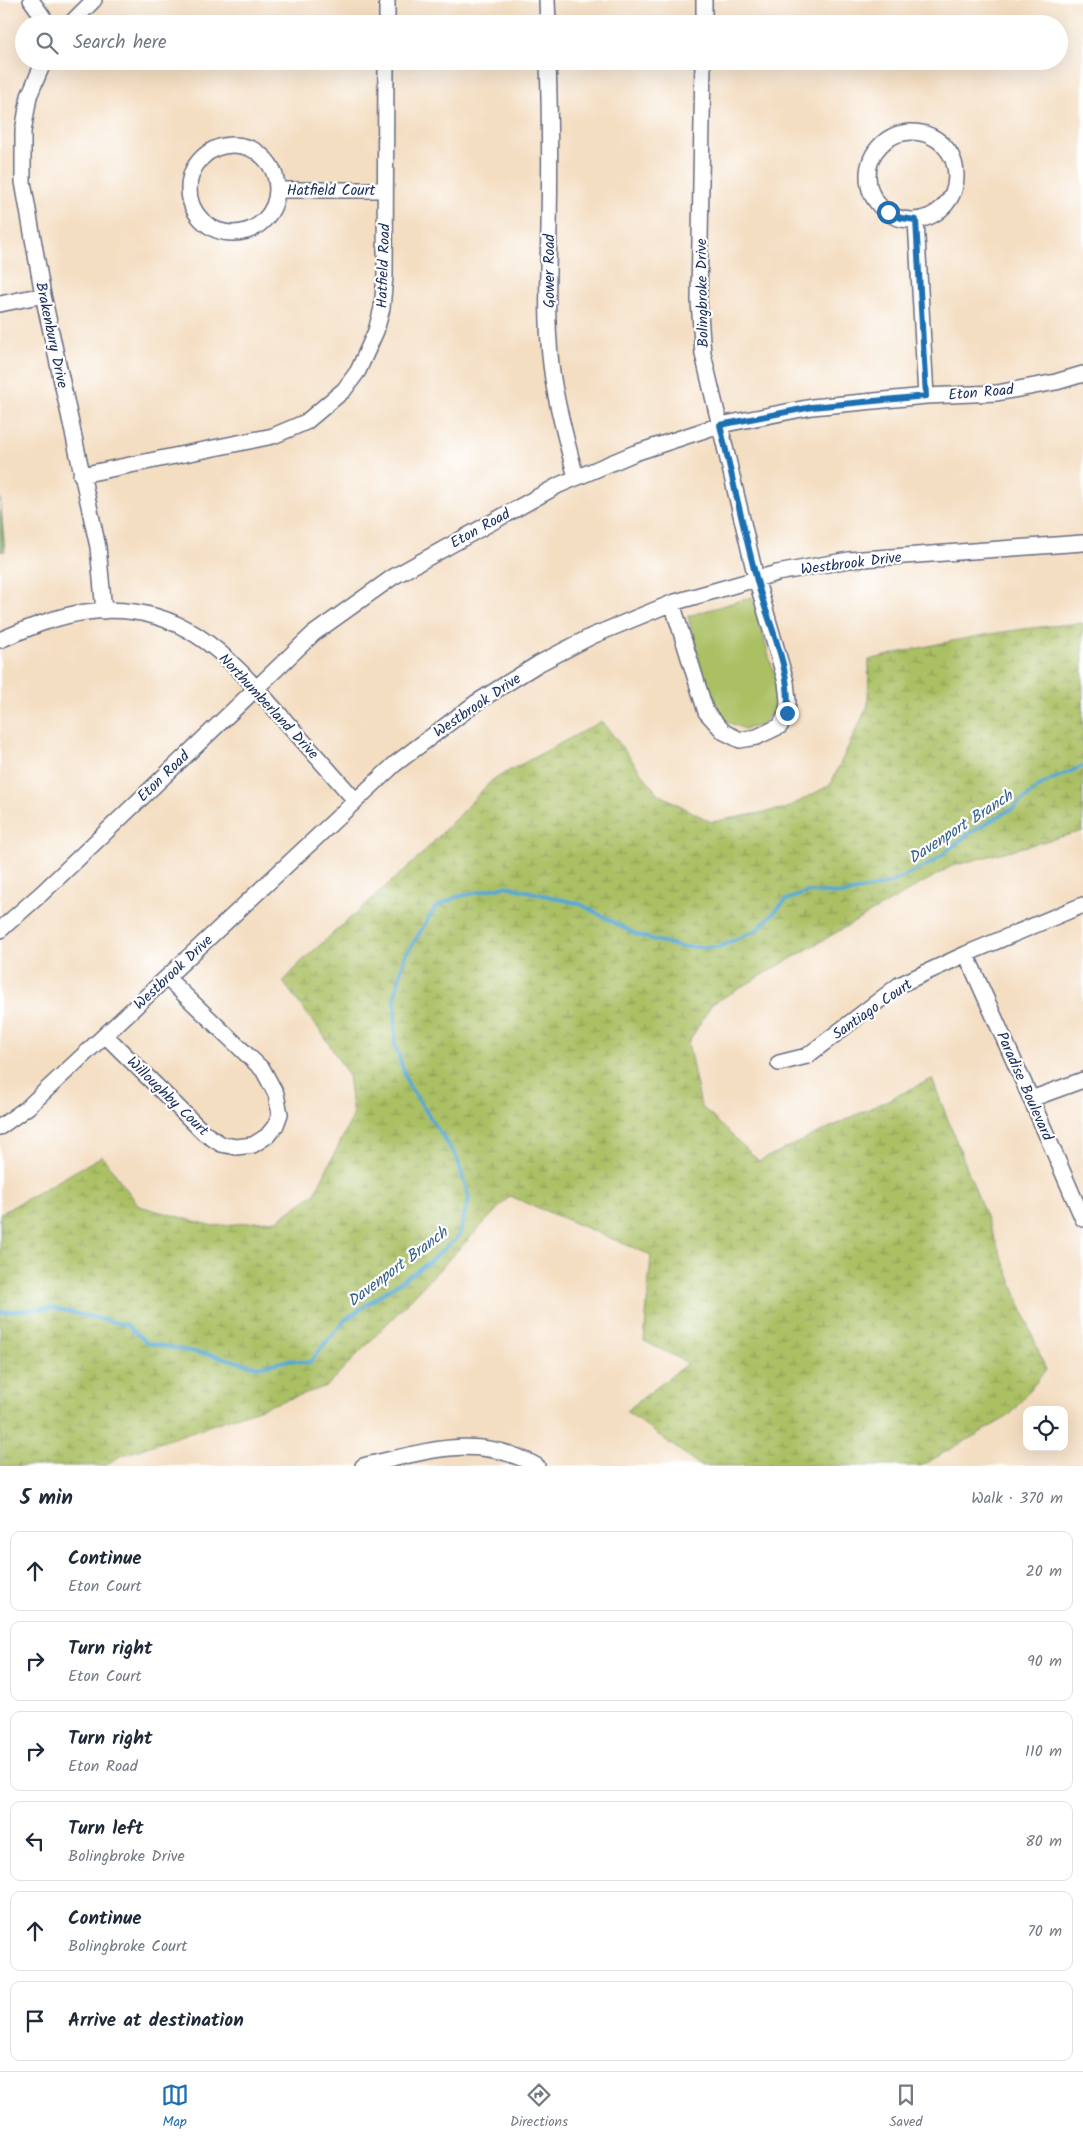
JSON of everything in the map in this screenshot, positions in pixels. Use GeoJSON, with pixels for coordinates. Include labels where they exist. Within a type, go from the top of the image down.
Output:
{"type":"FeatureCollection","features":[{"type":"Feature","properties":{"kind":"street"},"geometry":{"type":"LineString","coordinates":[[31,0],[42,15]]}},
{"type":"Feature","properties":{"kind":"street"},"geometry":{"type":"LineString","coordinates":[[79,15],[94,0]]}},
{"type":"Feature","properties":{"kind":"street"},"geometry":{"type":"LineString","coordinates":[[386,15],[387,0]]}},
{"type":"Feature","properties":{"kind":"street"},"geometry":{"type":"LineString","coordinates":[[547,0],[548,15]]}},
{"type":"Feature","properties":{"kind":"street"},"geometry":{"type":"LineString","coordinates":[[704,0],[704,15]]}},
{"type":"Feature","properties":{"kind":"street","name":"Brakenbury Drive"},"geometry":{"type":"LineString","coordinates":[[40,70],[29,96],[23,132],[23,182],[43,295],[98,547],[104,611]]}},
{"type":"Feature","properties":{"kind":"street","name":"Hatfield Road"},"geometry":{"type":"LineString","coordinates":[[81,475],[273,436],[306,422],[344,390],[358,371],[369,350],[382,308],[386,70]]}},
{"type":"Feature","properties":{"kind":"street","name":"Gower Road"},"geometry":{"type":"LineString","coordinates":[[548,70],[551,148],[548,290],[550,346],[558,402],[576,478]]}},
{"type":"Feature","properties":{"kind":"street","name":"Bolingbroke Drive"},"geometry":{"type":"LineString","coordinates":[[672,603],[706,712],[724,732],[740,740],[757,737],[780,726],[787,713],[788,701],[780,658],[756,578],[703,354],[699,301],[703,70]]}},
{"type":"Feature","properties":{"kind":"street"},"geometry":{"type":"LineString","coordinates":[[904,133],[918,133],[931,136],[950,153],[955,164],[954,190],[948,201],[928,217],[916,220],[901,218],[888,212],[877,202],[870,189],[868,175],[871,160],[879,148],[890,138],[904,133]]}},
{"type":"Feature","properties":{"kind":"street","name":"Hatfield Court"},"geometry":{"type":"LineString","coordinates":[[224,146],[239,146],[252,149],[266,161],[275,178],[277,190],[275,203],[264,219],[249,230],[236,233],[208,226],[198,215],[191,202],[189,188],[192,173],[200,161],[211,151],[224,146]]}},
{"type":"Feature","properties":{"kind":"street","name":"Hatfield Court"},"geometry":{"type":"LineString","coordinates":[[277,190],[385,190]]}},
{"type":"Feature","properties":{"kind":"street"},"geometry":{"type":"LineString","coordinates":[[916,220],[926,396]]}},
{"type":"Feature","properties":{"kind":"street"},"geometry":{"type":"LineString","coordinates":[[0,304],[43,295]]}},
{"type":"Feature","properties":{"kind":"street","name":"Eton Road"},"geometry":{"type":"LineString","coordinates":[[0,930],[42,893],[313,634],[393,577],[559,485],[636,453],[720,425],[812,407],[926,396],[997,393],[1056,382],[1083,374]]}},
{"type":"Feature","properties":{"kind":"street","name":"Westbrook Drive"},"geometry":{"type":"LineString","coordinates":[[0,1127],[28,1107],[355,800],[432,734],[492,692],[538,664],[592,636],[672,603],[777,572],[849,560],[1083,543]]}},
{"type":"Feature","properties":{"kind":"street","name":"Northumberland Drive"},"geometry":{"type":"LineString","coordinates":[[0,640],[46,621],[86,612],[104,611],[152,615],[190,630],[239,668],[355,800]]}},
{"type":"Feature","properties":{"kind":"street","name":"Santiago Court"},"geometry":{"type":"LineString","coordinates":[[779,1063],[807,1056],[899,985],[966,954],[1083,905]]}},
{"type":"Feature","properties":{"kind":"street","name":"Paradise Boulevard"},"geometry":{"type":"LineString","coordinates":[[966,954],[1083,1219]]}},
{"type":"Feature","properties":{"kind":"street","name":"Willoughby Court"},"geometry":{"type":"LineString","coordinates":[[105,1036],[204,1133],[221,1144],[236,1147],[253,1145],[267,1136],[276,1125],[280,1114],[276,1094],[263,1070],[167,978]]}},
{"type":"Feature","properties":{"kind":"street"},"geometry":{"type":"LineString","coordinates":[[1031,1098],[1083,1080]]}},
{"type":"Feature","properties":{"kind":"street"},"geometry":{"type":"LineString","coordinates":[[363,1466],[445,1447],[478,1446],[501,1451],[537,1466]]}},
{"type":"Feature","properties":{"kind":"green space"},"geometry":{"type":"Polygon","coordinates":[[[0,498],[5,551],[0,552],[0,498]]]}},
{"type":"Feature","properties":{"kind":"green space"},"geometry":{"type":"Polygon","coordinates":[[[752,597],[779,691],[775,710],[760,726],[744,729],[728,722],[715,708],[704,678],[688,616],[752,597]]]}},
{"type":"Feature","properties":{"kind":"green space"},"geometry":{"type":"Polygon","coordinates":[[[1083,623],[1083,831],[952,866],[712,1004],[688,1043],[701,1106],[759,1161],[932,1079],[1046,1370],[1009,1416],[921,1466],[701,1466],[626,1411],[688,1363],[644,1341],[651,1255],[510,1196],[327,1386],[120,1456],[104,1466],[0,1466],[0,1214],[102,1156],[139,1206],[213,1226],[278,1220],[315,1193],[353,1116],[348,1075],[324,1036],[283,982],[302,961],[420,856],[492,780],[602,721],[657,793],[711,822],[787,808],[830,785],[868,705],[869,660],[975,637],[1029,628],[1083,623]]]}},
{"type":"Feature","properties":{"kind":"waterway","name":"Davenport Branch"},"geometry":{"type":"LineString","coordinates":[[0,1312],[52,1308],[127,1325],[147,1343],[216,1356],[258,1367],[290,1360],[309,1363],[346,1319],[429,1262],[459,1236],[469,1198],[457,1158],[408,1084],[395,1045],[395,996],[404,958],[435,908],[456,897],[506,886],[580,904],[637,935],[680,947],[719,947],[757,930],[786,900],[808,892],[843,894],[888,884],[930,864],[970,833],[1013,808],[1044,783],[1083,766]]}},
{"type":"Feature","properties":{"kind":"route"},"geometry":{"type":"LineString","coordinates":[[787,713],[786,682],[756,578],[720,425],[812,407],[926,396],[916,220],[901,218],[888,212]]}}]}
